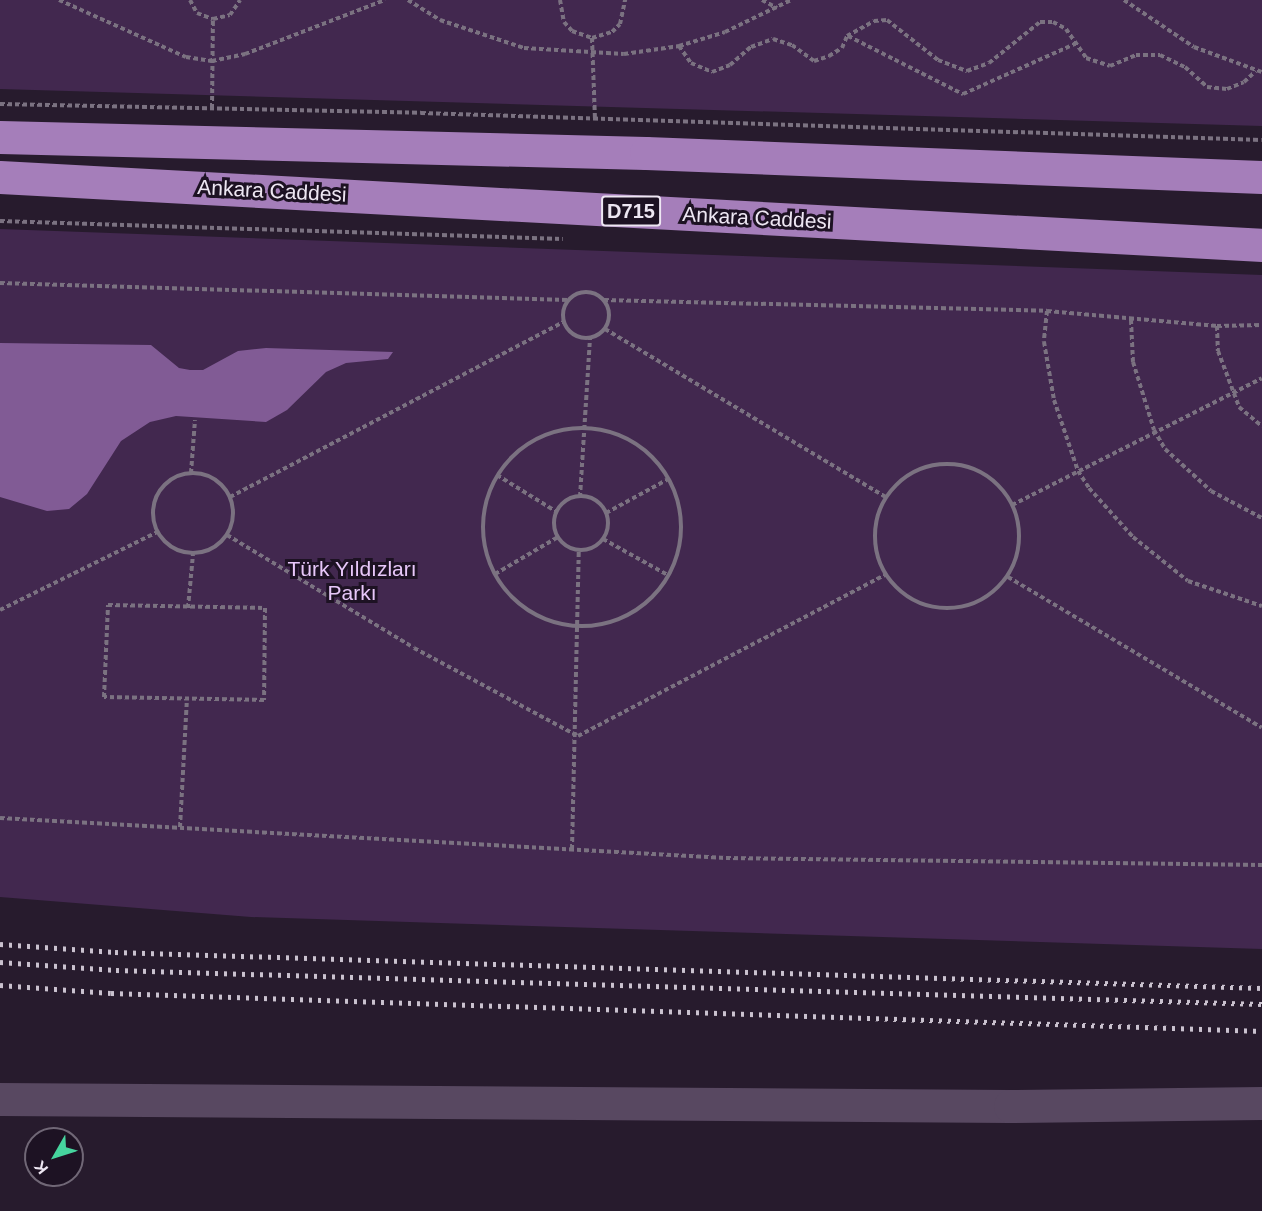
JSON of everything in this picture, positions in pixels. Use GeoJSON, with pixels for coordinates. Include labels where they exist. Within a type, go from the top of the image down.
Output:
{"type":"FeatureCollection","features":[{"type":"Feature","properties":{"kind":"highway"},"geometry":{"type":"LineString","coordinates":[[0,137],[646,153],[1262,177]]}},
{"type":"Feature","properties":{"kind":"highway","name":"Ankara Caddesi"},"geometry":{"type":"LineString","coordinates":[[0,177],[1262,245]]}},
{"type":"Feature","properties":{"kind":"street"},"geometry":{"type":"LineString","coordinates":[[0,1099],[998,1106],[1262,1103]]}},
{"type":"Feature","properties":{"kind":"path"},"geometry":{"type":"LineString","coordinates":[[58,0],[186,57],[212,62],[245,54],[385,0]]}},
{"type":"Feature","properties":{"kind":"path"},"geometry":{"type":"LineString","coordinates":[[190,0],[197,13],[213,20],[230,15],[240,0]]}},
{"type":"Feature","properties":{"kind":"path"},"geometry":{"type":"LineString","coordinates":[[408,0],[440,20],[524,48],[624,54],[679,46],[725,32],[791,0]]}},
{"type":"Feature","properties":{"kind":"path"},"geometry":{"type":"LineString","coordinates":[[560,0],[564,22],[572,31],[592,38],[612,32],[620,24],[625,0]]}},
{"type":"Feature","properties":{"kind":"path"},"geometry":{"type":"LineString","coordinates":[[762,0],[778,8]]}},
{"type":"Feature","properties":{"kind":"path"},"geometry":{"type":"LineString","coordinates":[[1124,0],[1194,47],[1262,72]]}},
{"type":"Feature","properties":{"kind":"path"},"geometry":{"type":"LineString","coordinates":[[212,108],[213,20]]}},
{"type":"Feature","properties":{"kind":"path"},"geometry":{"type":"LineString","coordinates":[[679,46],[692,63],[712,72],[730,65],[752,47],[773,39],[792,45],[814,61],[842,48],[847,36],[874,21],[887,20],[938,60],[967,71],[989,63],[1040,22],[1053,22],[1066,29],[1086,58],[1110,66],[1136,55],[1160,55],[1185,67],[1207,87],[1227,89],[1244,82],[1256,71]]}},
{"type":"Feature","properties":{"kind":"path"},"geometry":{"type":"LineString","coordinates":[[847,36],[963,94],[1075,44]]}},
{"type":"Feature","properties":{"kind":"path"},"geometry":{"type":"LineString","coordinates":[[592,38],[595,119]]}},
{"type":"Feature","properties":{"kind":"path"},"geometry":{"type":"LineString","coordinates":[[0,104],[212,108],[1262,140]]}},
{"type":"Feature","properties":{"kind":"path"},"geometry":{"type":"LineString","coordinates":[[0,284],[568,300],[590,292],[604,300],[1047,311],[1217,327],[1262,325]]}},
{"type":"Feature","properties":{"kind":"path"},"geometry":{"type":"LineString","coordinates":[[564,322],[568,300]]}},
{"type":"Feature","properties":{"kind":"path"},"geometry":{"type":"LineString","coordinates":[[564,322],[577,337],[590,338],[604,329],[610,314],[604,300]]}},
{"type":"Feature","properties":{"kind":"path"},"geometry":{"type":"LineString","coordinates":[[1047,311],[1044,342],[1054,400],[1078,471],[1133,537],[1188,581],[1262,606]]}},
{"type":"Feature","properties":{"kind":"path"},"geometry":{"type":"LineString","coordinates":[[1131,320],[1133,362],[1154,430],[1165,449],[1211,491],[1262,518]]}},
{"type":"Feature","properties":{"kind":"path"},"geometry":{"type":"LineString","coordinates":[[230,497],[564,322]]}},
{"type":"Feature","properties":{"kind":"path"},"geometry":{"type":"LineString","coordinates":[[1217,327],[1218,351],[1239,407],[1262,426]]}},
{"type":"Feature","properties":{"kind":"path"},"geometry":{"type":"LineString","coordinates":[[604,329],[887,498]]}},
{"type":"Feature","properties":{"kind":"path"},"geometry":{"type":"LineString","coordinates":[[580,497],[590,338]]}},
{"type":"Feature","properties":{"kind":"path"},"geometry":{"type":"LineString","coordinates":[[1012,505],[1154,430],[1262,378]]}},
{"type":"Feature","properties":{"kind":"path"},"geometry":{"type":"LineString","coordinates":[[191,473],[195,420]]}},
{"type":"Feature","properties":{"kind":"path"},"geometry":{"type":"LineString","coordinates":[[585,427],[613,432],[641,447],[668,479],[677,498],[682,529],[676,560],[661,587],[638,609],[610,622],[579,626],[545,619],[516,601],[495,574],[484,542],[484,507],[497,475],[519,449],[549,433],[585,427]]}},
{"type":"Feature","properties":{"kind":"path"},"geometry":{"type":"LineString","coordinates":[[936,465],[959,465],[981,472],[1000,486],[1012,505],[1019,529],[1018,554],[1008,577],[991,595],[969,606],[944,609],[920,603],[899,590],[886,574],[876,549],[876,525],[887,498],[896,485],[915,471],[936,465]]}},
{"type":"Feature","properties":{"kind":"path"},"geometry":{"type":"LineString","coordinates":[[191,473],[212,478],[230,497],[233,510],[227,535],[206,551],[193,554],[168,545],[157,532],[152,509],[155,496],[173,477],[191,473]]}},
{"type":"Feature","properties":{"kind":"path"},"geometry":{"type":"LineString","coordinates":[[497,475],[557,512]]}},
{"type":"Feature","properties":{"kind":"path"},"geometry":{"type":"LineString","coordinates":[[606,513],[668,479]]}},
{"type":"Feature","properties":{"kind":"path"},"geometry":{"type":"LineString","coordinates":[[580,497],[594,500],[606,513],[608,522],[603,539],[589,549],[579,550],[558,537],[557,512],[568,500],[580,497]]}},
{"type":"Feature","properties":{"kind":"path"},"geometry":{"type":"LineString","coordinates":[[0,610],[157,532]]}},
{"type":"Feature","properties":{"kind":"path"},"geometry":{"type":"LineString","coordinates":[[227,535],[414,648],[578,736]]}},
{"type":"Feature","properties":{"kind":"path"},"geometry":{"type":"LineString","coordinates":[[495,574],[558,537]]}},
{"type":"Feature","properties":{"kind":"path"},"geometry":{"type":"LineString","coordinates":[[603,539],[668,575]]}},
{"type":"Feature","properties":{"kind":"path"},"geometry":{"type":"LineString","coordinates":[[572,849],[578,736],[579,550]]}},
{"type":"Feature","properties":{"kind":"path"},"geometry":{"type":"LineString","coordinates":[[188,608],[193,554]]}},
{"type":"Feature","properties":{"kind":"path"},"geometry":{"type":"LineString","coordinates":[[578,736],[886,574]]}},
{"type":"Feature","properties":{"kind":"path"},"geometry":{"type":"LineString","coordinates":[[1008,577],[1262,728]]}},
{"type":"Feature","properties":{"kind":"path"},"geometry":{"type":"LineString","coordinates":[[108,605],[188,608],[265,608],[264,700],[104,697],[108,605]]}},
{"type":"Feature","properties":{"kind":"path"},"geometry":{"type":"LineString","coordinates":[[180,827],[187,697]]}},
{"type":"Feature","properties":{"kind":"path"},"geometry":{"type":"LineString","coordinates":[[0,818],[784,859],[1262,865]]}},
{"type":"Feature","properties":{"kind":"green space"},"geometry":{"type":"Polygon","coordinates":[[[0,0],[1262,0],[1262,126],[0,89],[0,0]]]}},
{"type":"Feature","properties":{"kind":"green space","name":"Türk Yıldızları Parkı"},"geometry":{"type":"Polygon","coordinates":[[[0,229],[1262,275],[1262,949],[251,917],[0,897],[0,229]]]}},
{"type":"Feature","properties":{"kind":"shaded area"},"geometry":{"type":"Polygon","coordinates":[[[0,343],[151,345],[179,368],[190,370],[203,370],[238,351],[266,348],[393,352],[388,359],[346,363],[326,372],[287,410],[266,422],[176,416],[150,422],[121,441],[87,494],[69,509],[47,511],[0,497],[0,343]]]}},
{"type":"Feature","properties":{"kind":"railway"},"geometry":{"type":"LineString","coordinates":[[0,944],[115,952],[1262,988]]}},
{"type":"Feature","properties":{"kind":"railway"},"geometry":{"type":"LineString","coordinates":[[0,962],[116,970],[1262,1004]]}},
{"type":"Feature","properties":{"kind":"railway"},"geometry":{"type":"LineString","coordinates":[[0,985],[111,993],[1262,1031]]}}]}
